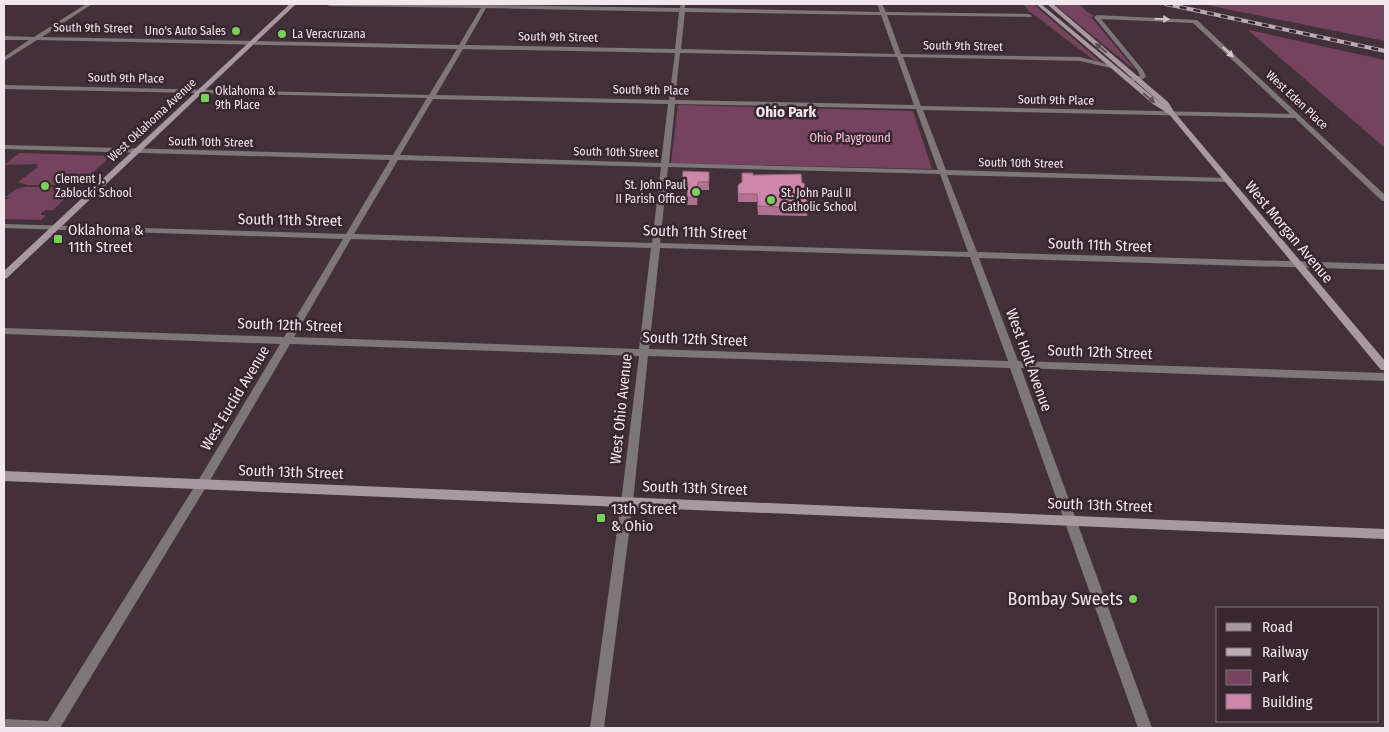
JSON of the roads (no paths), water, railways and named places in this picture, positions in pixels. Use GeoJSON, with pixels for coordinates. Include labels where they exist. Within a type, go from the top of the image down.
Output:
{"type":"FeatureCollection","features":[{"type":"Feature","properties":{"kind":"street"},"geometry":{"type":"LineString","coordinates":[[4,58],[89,4]]}},
{"type":"Feature","properties":{"kind":"street","name":"West Oklahoma Avenue"},"geometry":{"type":"LineString","coordinates":[[4,276],[293,4]]}},
{"type":"Feature","properties":{"kind":"street"},"geometry":{"type":"LineString","coordinates":[[329,4],[682,7],[884,14],[1029,16]]}},
{"type":"Feature","properties":{"kind":"street","name":"West Holt Avenue"},"geometry":{"type":"LineString","coordinates":[[880,4],[1071,520],[1145,728]]}},
{"type":"Feature","properties":{"kind":"street","name":"West Morgan Avenue"},"geometry":{"type":"LineString","coordinates":[[1038,4],[1155,103],[1172,114]]}},
{"type":"Feature","properties":{"kind":"street","name":"West Morgan Avenue"},"geometry":{"type":"LineString","coordinates":[[1050,4],[1166,102],[1172,114],[1385,367]]}},
{"type":"Feature","properties":{"kind":"street","name":"West Euclid Avenue"},"geometry":{"type":"LineString","coordinates":[[51,728],[202,484],[485,5]]}},
{"type":"Feature","properties":{"kind":"street","name":"West Ohio Avenue"},"geometry":{"type":"LineString","coordinates":[[597,728],[627,502],[673,102],[682,7]]}},
{"type":"Feature","properties":{"kind":"street","name":"West Eden Place"},"geometry":{"type":"LineString","coordinates":[[1139,79],[1143,77],[1141,71],[1097,18],[1192,20],[1385,199]]}},
{"type":"Feature","properties":{"kind":"street","name":"South 9th Street"},"geometry":{"type":"LineString","coordinates":[[4,38],[899,56],[1087,61],[1111,66]]}},
{"type":"Feature","properties":{"kind":"street"},"geometry":{"type":"LineString","coordinates":[[1127,80],[1139,79]]}},
{"type":"Feature","properties":{"kind":"street","name":"South 9th Place"},"geometry":{"type":"LineString","coordinates":[[4,87],[1297,116]]}},
{"type":"Feature","properties":{"kind":"street","name":"South 10th Street"},"geometry":{"type":"LineString","coordinates":[[4,147],[1228,180]]}},
{"type":"Feature","properties":{"kind":"street","name":"South 11th Street"},"geometry":{"type":"LineString","coordinates":[[4,226],[1385,267]]}},
{"type":"Feature","properties":{"kind":"street","name":"South 12th Street"},"geometry":{"type":"LineString","coordinates":[[4,330],[1385,377]]}},
{"type":"Feature","properties":{"kind":"street","name":"South 13th Street"},"geometry":{"type":"LineString","coordinates":[[4,476],[1385,534]]}},
{"type":"Feature","properties":{"kind":"street"},"geometry":{"type":"LineString","coordinates":[[4,726],[51,728]]}},
{"type":"Feature","properties":{"kind":"railway"},"geometry":{"type":"LineString","coordinates":[[1166,4],[1385,51]]}},
{"type":"Feature","properties":{"kind":"place","name":"Uno's Auto Sales"},"geometry":{"type":"Point","coordinates":[236,31]}},
{"type":"Feature","properties":{"kind":"place","name":"La Veracruzana"},"geometry":{"type":"Point","coordinates":[282,34]}},
{"type":"Feature","properties":{"kind":"place","name":"Oklahoma & 9th Place"},"geometry":{"type":"Point","coordinates":[205,98]}},
{"type":"Feature","properties":{"kind":"place","name":"Clement J. Zablocki School"},"geometry":{"type":"Point","coordinates":[45,186]}},
{"type":"Feature","properties":{"kind":"place","name":"St. John Paul II Parish Office"},"geometry":{"type":"Point","coordinates":[696,192]}},
{"type":"Feature","properties":{"kind":"place","name":"St. John Paul II Catholic School"},"geometry":{"type":"Point","coordinates":[771,200]}},
{"type":"Feature","properties":{"kind":"place","name":"Oklahoma & 11th Street"},"geometry":{"type":"Point","coordinates":[58,239]}},
{"type":"Feature","properties":{"kind":"place","name":"13th Street & Ohio"},"geometry":{"type":"Point","coordinates":[601,518]}},
{"type":"Feature","properties":{"kind":"place","name":"Bombay Sweets"},"geometry":{"type":"Point","coordinates":[1133,599]}},
{"type":"Feature","properties":{"kind":"district","name":"Ohio Park"},"geometry":{"type":"Point","coordinates":[786,112]}},
{"type":"Feature","properties":{"kind":"park label","name":"Ohio Playground"},"geometry":{"type":"Point","coordinates":[850,138]}}]}
